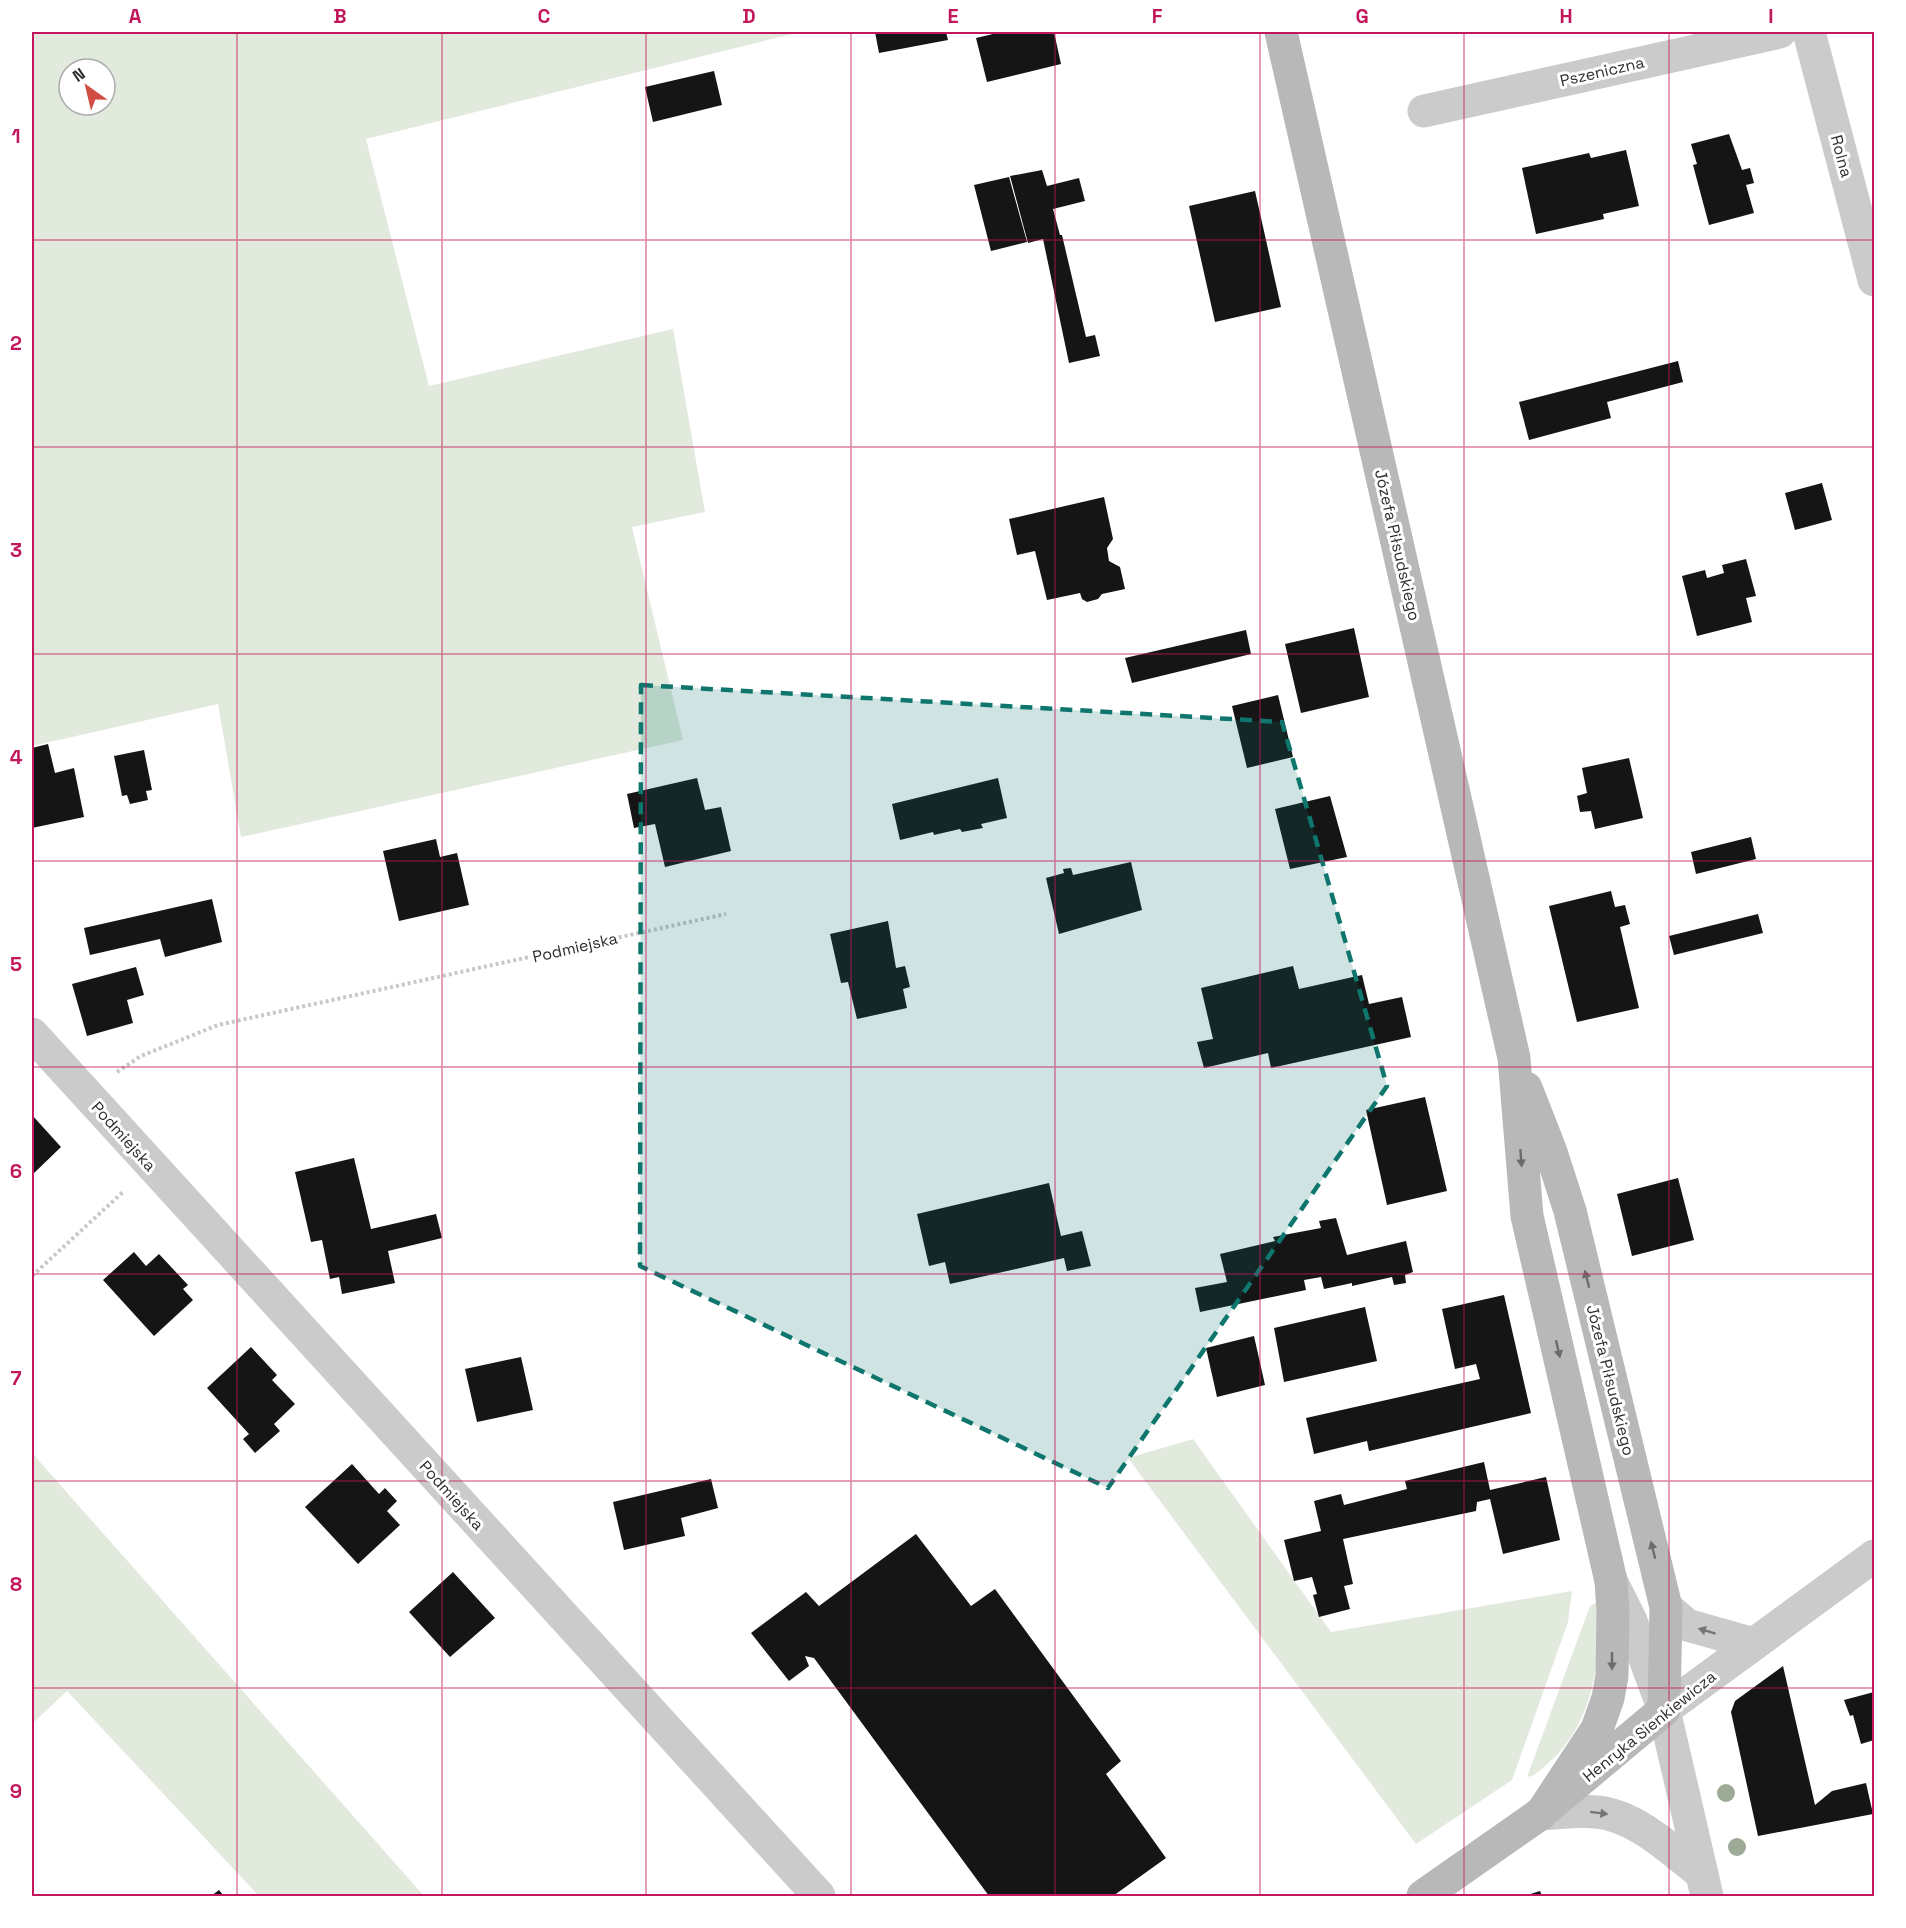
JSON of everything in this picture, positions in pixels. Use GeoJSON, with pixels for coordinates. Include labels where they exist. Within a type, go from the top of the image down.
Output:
{"type":"FeatureCollection","features":[{"type":"Feature","properties":{"kind":"main road","name":"Józefa Piłsudskiego"},"geometry":{"type":"LineString","coordinates":[[1281,32],[1514,1058],[1527,1216],[1611,1581]]}},
{"type":"Feature","properties":{"kind":"main road","name":"Józefa Piłsudskiego"},"geometry":{"type":"LineString","coordinates":[[1514,1058],[1551,1152],[1570,1211],[1666,1607],[1664,1710]]}},
{"type":"Feature","properties":{"kind":"main road"},"geometry":{"type":"LineString","coordinates":[[1540,1814],[1596,1729],[1608,1698],[1612,1676],[1611,1581]]}},
{"type":"Feature","properties":{"kind":"main road","name":"Henryka Sienkiewicza"},"geometry":{"type":"LineString","coordinates":[[1423,1896],[1540,1814],[1609,1759],[1664,1710]]}},
{"type":"Feature","properties":{"kind":"street","name":"Pszeniczna"},"geometry":{"type":"LineString","coordinates":[[1424,111],[1780,32]]}},
{"type":"Feature","properties":{"kind":"street","name":"Rolna"},"geometry":{"type":"LineString","coordinates":[[1809,32],[1875,280]]}},
{"type":"Feature","properties":{"kind":"street","name":"Podmiejska"},"geometry":{"type":"LineString","coordinates":[[32,1034],[819,1896]]}},
{"type":"Feature","properties":{"kind":"street","name":"Henryka Sienkiewicza"},"geometry":{"type":"LineString","coordinates":[[1664,1710],[1875,1556]]}},
{"type":"Feature","properties":{"kind":"street","name":"Józefa Piłsudskiego"},"geometry":{"type":"LineString","coordinates":[[1611,1581],[1631,1621],[1664,1710],[1704,1885]]}},
{"type":"Feature","properties":{"kind":"street"},"geometry":{"type":"LineString","coordinates":[[1666,1607],[1687,1625],[1754,1644]]}},
{"type":"Feature","properties":{"kind":"street"},"geometry":{"type":"LineString","coordinates":[[1540,1814],[1598,1812],[1613,1815],[1658,1840],[1704,1885]]}},
{"type":"Feature","properties":{"kind":"path","name":"Podmiejska"},"geometry":{"type":"LineString","coordinates":[[86,1094],[141,1056],[218,1025],[726,914]]}},
{"type":"Feature","properties":{"kind":"path"},"geometry":{"type":"LineString","coordinates":[[32,1276],[152,1167]]}},
{"type":"Feature","properties":{"kind":"highlighted area"},"geometry":{"type":"Polygon","coordinates":[[[641,685],[1282,722],[1387,1086],[1108,1488],[640,1266],[641,685]]]}},
{"type":"Feature","properties":{"kind":"shaded area"},"geometry":{"type":"Polygon","coordinates":[[[32,32],[800,32],[366,139],[429,386],[673,329],[705,512],[632,527],[683,740],[241,837],[218,704],[32,746],[32,32]]]}},
{"type":"Feature","properties":{"kind":"shaded area"},"geometry":{"type":"Polygon","coordinates":[[[1193,1439],[1331,1632],[1572,1591],[1568,1622],[1512,1780],[1416,1844],[1128,1458],[1193,1439]]]}},
{"type":"Feature","properties":{"kind":"shaded area"},"geometry":{"type":"Polygon","coordinates":[[[32,1453],[424,1896],[259,1896],[67,1691],[32,1724],[32,1453]]]}},
{"type":"Feature","properties":{"kind":"shaded area"},"geometry":{"type":"Polygon","coordinates":[[[1596,1603],[1598,1646],[1596,1668],[1584,1712],[1574,1732],[1561,1750],[1546,1765],[1527,1777],[1590,1606],[1596,1603]]]}},
{"type":"Feature","properties":{"kind":"building"},"geometry":{"type":"Polygon","coordinates":[[[875,32],[946,32],[948,40],[879,53],[875,32]]]}},
{"type":"Feature","properties":{"kind":"building"},"geometry":{"type":"Polygon","coordinates":[[[992,32],[1054,32],[1061,64],[987,82],[976,38],[993,34],[992,32]]]}},
{"type":"Feature","properties":{"kind":"building"},"geometry":{"type":"Polygon","coordinates":[[[714,71],[722,105],[653,122],[645,87],[714,71]]]}},
{"type":"Feature","properties":{"kind":"building"},"geometry":{"type":"Polygon","coordinates":[[[1729,134],[1742,170],[1750,168],[1754,183],[1746,185],[1754,213],[1709,225],[1693,165],[1697,164],[1691,144],[1729,134]]]}},
{"type":"Feature","properties":{"kind":"building"},"geometry":{"type":"Polygon","coordinates":[[[1626,150],[1639,206],[1603,214],[1604,219],[1536,234],[1522,168],[1589,153],[1591,158],[1626,150]]]}},
{"type":"Feature","properties":{"kind":"building"},"geometry":{"type":"Polygon","coordinates":[[[1042,170],[1047,186],[1079,178],[1085,201],[1053,209],[1060,235],[1062,235],[1086,337],[1095,335],[1100,356],[1069,363],[1043,239],[1028,243],[1010,176],[1042,170]]]}},
{"type":"Feature","properties":{"kind":"building"},"geometry":{"type":"Polygon","coordinates":[[[1009,177],[1027,242],[991,251],[974,185],[1009,177]]]}},
{"type":"Feature","properties":{"kind":"building"},"geometry":{"type":"Polygon","coordinates":[[[1255,191],[1281,307],[1215,322],[1189,206],[1255,191]]]}},
{"type":"Feature","properties":{"kind":"building"},"geometry":{"type":"Polygon","coordinates":[[[1678,361],[1683,382],[1607,402],[1611,418],[1529,440],[1519,402],[1678,361]]]}},
{"type":"Feature","properties":{"kind":"building"},"geometry":{"type":"Polygon","coordinates":[[[1822,483],[1832,520],[1795,530],[1785,493],[1822,483]]]}},
{"type":"Feature","properties":{"kind":"building"},"geometry":{"type":"Polygon","coordinates":[[[1104,497],[1113,539],[1107,548],[1109,561],[1120,567],[1125,589],[1102,594],[1098,599],[1087,602],[1082,599],[1080,593],[1047,600],[1035,551],[1017,555],[1009,519],[1104,497]]]}},
{"type":"Feature","properties":{"kind":"building"},"geometry":{"type":"Polygon","coordinates":[[[1746,559],[1756,596],[1746,598],[1752,622],[1697,636],[1682,576],[1705,570],[1707,578],[1724,573],[1722,565],[1746,559]]]}},
{"type":"Feature","properties":{"kind":"building"},"geometry":{"type":"Polygon","coordinates":[[[1354,628],[1369,697],[1301,713],[1285,644],[1354,628]]]}},
{"type":"Feature","properties":{"kind":"building"},"geometry":{"type":"Polygon","coordinates":[[[1246,630],[1251,654],[1132,683],[1125,658],[1246,630]]]}},
{"type":"Feature","properties":{"kind":"building"},"geometry":{"type":"Polygon","coordinates":[[[1278,695],[1293,757],[1247,768],[1232,706],[1278,695]]]}},
{"type":"Feature","properties":{"kind":"building"},"geometry":{"type":"Polygon","coordinates":[[[48,744],[55,773],[74,768],[84,817],[32,828],[32,748],[48,744]]]}},
{"type":"Feature","properties":{"kind":"building"},"geometry":{"type":"Polygon","coordinates":[[[144,750],[152,790],[146,791],[148,800],[130,804],[127,795],[122,796],[114,756],[144,750]]]}},
{"type":"Feature","properties":{"kind":"building"},"geometry":{"type":"Polygon","coordinates":[[[1629,758],[1643,818],[1595,829],[1591,811],[1580,812],[1577,796],[1587,793],[1582,768],[1629,758]]]}},
{"type":"Feature","properties":{"kind":"building"},"geometry":{"type":"Polygon","coordinates":[[[697,778],[705,810],[721,807],[731,851],[665,867],[655,824],[634,828],[627,794],[697,778]]]}},
{"type":"Feature","properties":{"kind":"building"},"geometry":{"type":"Polygon","coordinates":[[[998,778],[1007,818],[981,824],[983,828],[962,832],[960,829],[934,835],[933,832],[900,840],[892,804],[998,778]]]}},
{"type":"Feature","properties":{"kind":"building"},"geometry":{"type":"Polygon","coordinates":[[[1330,796],[1347,857],[1290,869],[1275,809],[1330,796]]]}},
{"type":"Feature","properties":{"kind":"building"},"geometry":{"type":"Polygon","coordinates":[[[1751,837],[1756,859],[1696,874],[1691,852],[1751,837]]]}},
{"type":"Feature","properties":{"kind":"building"},"geometry":{"type":"Polygon","coordinates":[[[436,839],[440,857],[457,853],[469,905],[399,921],[383,851],[436,839]]]}},
{"type":"Feature","properties":{"kind":"building"},"geometry":{"type":"Polygon","coordinates":[[[1131,862],[1142,910],[1059,934],[1046,878],[1064,873],[1063,869],[1071,868],[1073,875],[1131,862]]]}},
{"type":"Feature","properties":{"kind":"building"},"geometry":{"type":"Polygon","coordinates":[[[1611,891],[1615,907],[1625,905],[1630,924],[1620,927],[1639,1008],[1577,1022],[1549,906],[1611,891]]]}},
{"type":"Feature","properties":{"kind":"building"},"geometry":{"type":"Polygon","coordinates":[[[212,899],[222,942],[165,957],[160,939],[90,955],[84,928],[212,899]]]}},
{"type":"Feature","properties":{"kind":"building"},"geometry":{"type":"Polygon","coordinates":[[[1758,914],[1763,933],[1674,955],[1669,936],[1758,914]]]}},
{"type":"Feature","properties":{"kind":"building"},"geometry":{"type":"Polygon","coordinates":[[[888,921],[896,968],[905,966],[910,987],[903,989],[907,1008],[857,1019],[848,982],[841,983],[830,934],[888,921]]]}},
{"type":"Feature","properties":{"kind":"building"},"geometry":{"type":"Polygon","coordinates":[[[1293,966],[1299,989],[1362,975],[1369,1004],[1402,997],[1411,1037],[1271,1068],[1268,1053],[1204,1068],[1197,1042],[1213,1039],[1201,988],[1293,966]]]}},
{"type":"Feature","properties":{"kind":"building"},"geometry":{"type":"Polygon","coordinates":[[[136,967],[144,995],[127,1000],[133,1023],[87,1036],[72,984],[136,967]]]}},
{"type":"Feature","properties":{"kind":"building"},"geometry":{"type":"Polygon","coordinates":[[[1425,1097],[1447,1191],[1387,1205],[1366,1110],[1425,1097]]]}},
{"type":"Feature","properties":{"kind":"building"},"geometry":{"type":"Polygon","coordinates":[[[32,1115],[61,1147],[32,1175],[32,1115]]]}},
{"type":"Feature","properties":{"kind":"building"},"geometry":{"type":"Polygon","coordinates":[[[354,1158],[371,1229],[436,1214],[442,1238],[388,1251],[395,1283],[342,1294],[339,1277],[330,1279],[322,1240],[311,1242],[295,1172],[354,1158]]]}},
{"type":"Feature","properties":{"kind":"building"},"geometry":{"type":"Polygon","coordinates":[[[1678,1178],[1694,1240],[1632,1256],[1617,1194],[1678,1178]]]}},
{"type":"Feature","properties":{"kind":"building"},"geometry":{"type":"Polygon","coordinates":[[[1049,1183],[1061,1236],[1082,1231],[1091,1266],[1067,1271],[1064,1258],[950,1284],[945,1262],[929,1266],[917,1214],[1049,1183]]]}},
{"type":"Feature","properties":{"kind":"building"},"geometry":{"type":"Polygon","coordinates":[[[1336,1218],[1347,1255],[1406,1241],[1413,1272],[1405,1275],[1406,1283],[1394,1285],[1392,1277],[1352,1286],[1352,1283],[1324,1289],[1321,1277],[1304,1280],[1306,1290],[1200,1312],[1195,1288],[1227,1282],[1220,1254],[1275,1241],[1273,1237],[1321,1228],[1319,1221],[1336,1218]]]}},
{"type":"Feature","properties":{"kind":"building"},"geometry":{"type":"Polygon","coordinates":[[[134,1252],[146,1266],[159,1254],[188,1285],[183,1289],[193,1300],[154,1336],[103,1280],[134,1252]]]}},
{"type":"Feature","properties":{"kind":"building"},"geometry":{"type":"Polygon","coordinates":[[[1504,1295],[1531,1413],[1369,1451],[1367,1441],[1314,1454],[1306,1418],[1480,1379],[1476,1364],[1455,1369],[1442,1309],[1504,1295]]]}},
{"type":"Feature","properties":{"kind":"building"},"geometry":{"type":"Polygon","coordinates":[[[1365,1307],[1377,1361],[1284,1382],[1274,1328],[1365,1307]]]}},
{"type":"Feature","properties":{"kind":"building"},"geometry":{"type":"Polygon","coordinates":[[[1254,1336],[1265,1385],[1217,1397],[1206,1348],[1254,1336]]]}},
{"type":"Feature","properties":{"kind":"building"},"geometry":{"type":"Polygon","coordinates":[[[251,1347],[277,1375],[272,1380],[295,1404],[274,1424],[280,1431],[255,1453],[243,1439],[249,1434],[207,1388],[251,1347]]]}},
{"type":"Feature","properties":{"kind":"building"},"geometry":{"type":"Polygon","coordinates":[[[521,1357],[533,1410],[477,1422],[465,1369],[521,1357]]]}},
{"type":"Feature","properties":{"kind":"building"},"geometry":{"type":"Polygon","coordinates":[[[1484,1462],[1490,1490],[1546,1477],[1560,1540],[1503,1554],[1490,1499],[1477,1502],[1476,1511],[1343,1539],[1353,1584],[1344,1586],[1350,1609],[1319,1617],[1313,1595],[1317,1594],[1312,1577],[1294,1581],[1284,1540],[1321,1531],[1314,1501],[1341,1494],[1344,1505],[1407,1489],[1405,1481],[1484,1462]]]}},
{"type":"Feature","properties":{"kind":"building"},"geometry":{"type":"Polygon","coordinates":[[[352,1464],[379,1494],[385,1488],[397,1501],[387,1511],[400,1525],[358,1564],[305,1507],[352,1464]]]}},
{"type":"Feature","properties":{"kind":"building"},"geometry":{"type":"Polygon","coordinates":[[[711,1479],[718,1508],[681,1518],[685,1536],[624,1550],[613,1502],[711,1479]]]}},
{"type":"Feature","properties":{"kind":"building"},"geometry":{"type":"Polygon","coordinates":[[[916,1534],[971,1606],[995,1589],[1121,1761],[1106,1774],[1166,1858],[1113,1896],[989,1896],[814,1658],[805,1656],[809,1666],[789,1681],[751,1633],[806,1592],[819,1606],[916,1534]]]}},
{"type":"Feature","properties":{"kind":"building"},"geometry":{"type":"Polygon","coordinates":[[[453,1572],[495,1618],[450,1657],[409,1612],[453,1572]]]}},
{"type":"Feature","properties":{"kind":"building"},"geometry":{"type":"Polygon","coordinates":[[[1783,1666],[1815,1805],[1832,1791],[1866,1783],[1873,1814],[1758,1836],[1731,1712],[1735,1701],[1783,1666]]]}},
{"type":"Feature","properties":{"kind":"building"},"geometry":{"type":"Polygon","coordinates":[[[1874,1692],[1874,1740],[1861,1744],[1853,1715],[1850,1716],[1844,1700],[1874,1692]]]}},
{"type":"Feature","properties":{"kind":"building"},"geometry":{"type":"Polygon","coordinates":[[[219,1890],[224,1896],[211,1896],[219,1890]]]}},
{"type":"Feature","properties":{"kind":"building"},"geometry":{"type":"Polygon","coordinates":[[[1540,1891],[1542,1896],[1524,1896],[1540,1891]]]}}]}
